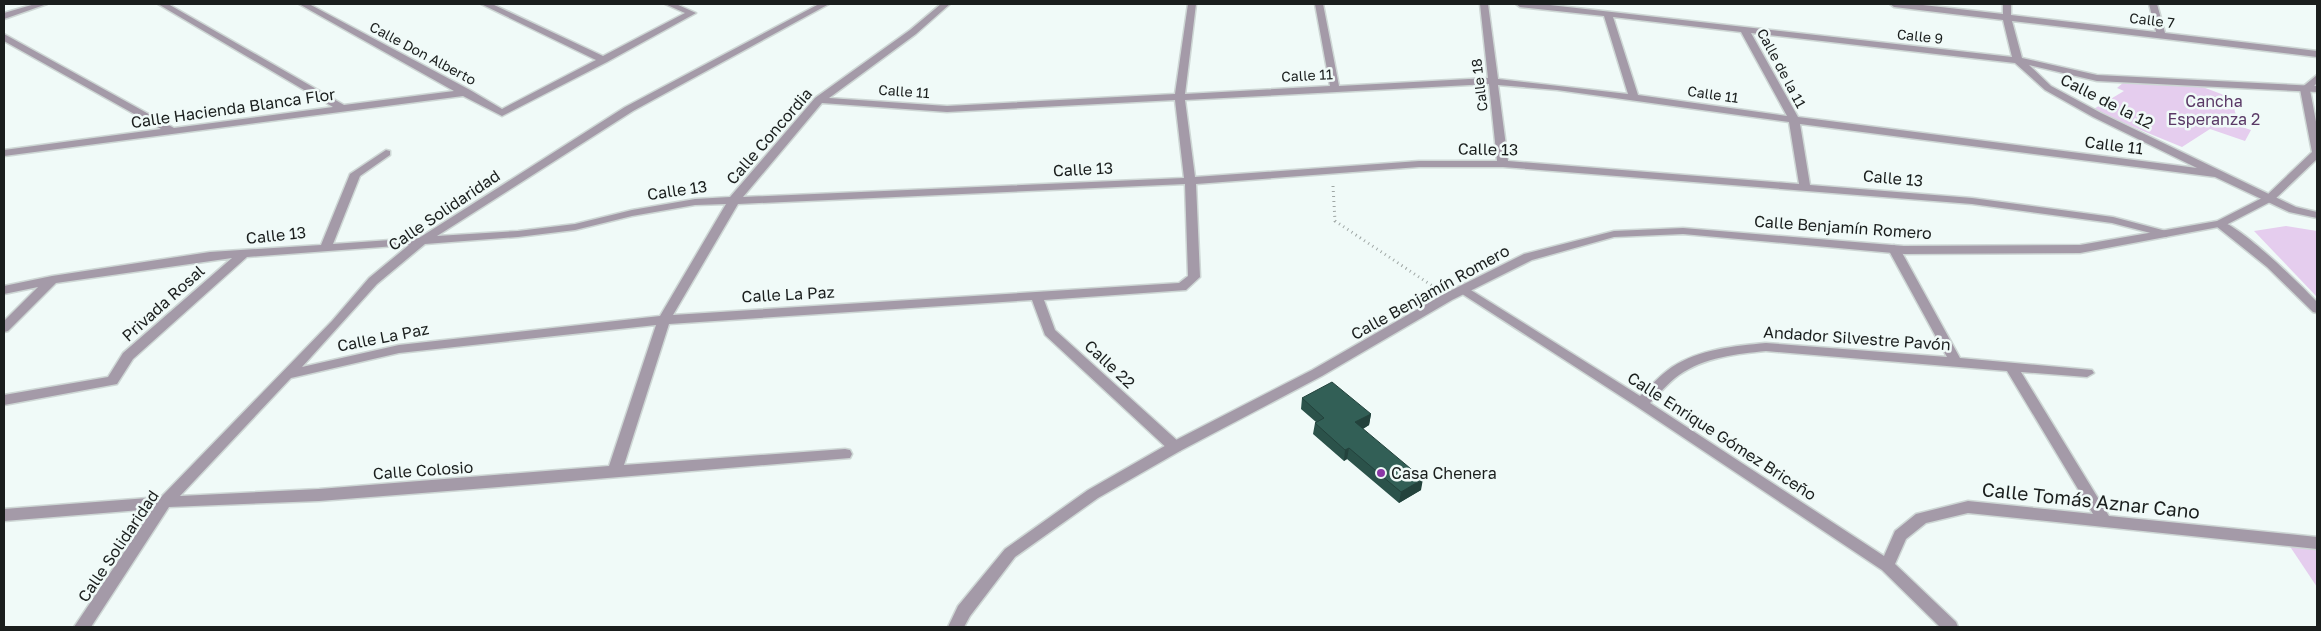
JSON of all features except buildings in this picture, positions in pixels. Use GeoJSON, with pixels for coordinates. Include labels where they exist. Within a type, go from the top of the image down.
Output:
{"type":"FeatureCollection","features":[{"type":"Feature","properties":{"kind":"street"},"geometry":{"type":"LineString","coordinates":[[4,16],[43,4]]}},
{"type":"Feature","properties":{"kind":"street"},"geometry":{"type":"LineString","coordinates":[[162,4],[342,108]]}},
{"type":"Feature","properties":{"kind":"street","name":"Calle Don Alberto"},"geometry":{"type":"LineString","coordinates":[[303,4],[467,92],[502,113],[604,60]]}},
{"type":"Feature","properties":{"kind":"street"},"geometry":{"type":"LineString","coordinates":[[485,4],[604,60],[692,14],[670,4]]}},
{"type":"Feature","properties":{"kind":"street","name":"Calle Solidaridad"},"geometry":{"type":"LineString","coordinates":[[82,627],[164,502],[287,375],[373,281],[420,242],[629,109],[825,4]]}},
{"type":"Feature","properties":{"kind":"street","name":"Calle Concordia"},"geometry":{"type":"LineString","coordinates":[[615,471],[664,320],[734,200],[819,100],[913,32],[946,4]]}},
{"type":"Feature","properties":{"kind":"street"},"geometry":{"type":"LineString","coordinates":[[1190,181],[1180,97],[1192,4]]}},
{"type":"Feature","properties":{"kind":"street"},"geometry":{"type":"LineString","coordinates":[[1319,4],[1335,89]]}},
{"type":"Feature","properties":{"kind":"street","name":"Calle 18"},"geometry":{"type":"LineString","coordinates":[[1484,4],[1503,164]]}},
{"type":"Feature","properties":{"kind":"street","name":"Calle 9"},"geometry":{"type":"LineString","coordinates":[[1520,4],[2018,60],[2097,78],[2317,89]]}},
{"type":"Feature","properties":{"kind":"street","name":"Calle 7"},"geometry":{"type":"LineString","coordinates":[[1894,4],[2317,54]]}},
{"type":"Feature","properties":{"kind":"street"},"geometry":{"type":"LineString","coordinates":[[2007,4],[2007,17],[2018,60]]}},
{"type":"Feature","properties":{"kind":"street"},"geometry":{"type":"LineString","coordinates":[[2153,4],[2160,35]]}},
{"type":"Feature","properties":{"kind":"street"},"geometry":{"type":"LineString","coordinates":[[1608,14],[1634,98]]}},
{"type":"Feature","properties":{"kind":"street","name":"Calle de la 11"},"geometry":{"type":"LineString","coordinates":[[1746,30],[1794,120]]}},
{"type":"Feature","properties":{"kind":"street"},"geometry":{"type":"LineString","coordinates":[[4,37],[174,132]]}},
{"type":"Feature","properties":{"kind":"street","name":"Calle de la 12"},"geometry":{"type":"LineString","coordinates":[[2018,60],[2048,88],[2083,108],[2270,198]]}},
{"type":"Feature","properties":{"kind":"street"},"geometry":{"type":"LineString","coordinates":[[2304,89],[2317,78]]}},
{"type":"Feature","properties":{"kind":"street","name":"Calle 11"},"geometry":{"type":"LineString","coordinates":[[819,100],[947,109],[1492,81],[1556,87],[1794,120],[2221,174]]}},
{"type":"Feature","properties":{"kind":"street","name":"Calle Benjamín Romero"},"geometry":{"type":"LineString","coordinates":[[956,627],[964,611],[1010,553],[1092,494],[1175,447],[1317,373],[1448,297],[1528,257],[1614,234],[1683,231],[1894,249],[2080,249],[2220,224],[2270,198],[2317,153],[2304,89]]}},
{"type":"Feature","properties":{"kind":"street","name":"Calle Hacienda Blanca Flor"},"geometry":{"type":"LineString","coordinates":[[4,153],[467,92]]}},
{"type":"Feature","properties":{"kind":"street"},"geometry":{"type":"LineString","coordinates":[[1794,120],[1805,187]]}},
{"type":"Feature","properties":{"kind":"street"},"geometry":{"type":"LineString","coordinates":[[326,246],[355,174],[386,153]]}},
{"type":"Feature","properties":{"kind":"street","name":"Calle 13"},"geometry":{"type":"LineString","coordinates":[[4,290],[52,280],[210,256],[242,255],[326,246],[420,242],[575,227],[632,213],[695,202],[1190,181],[1419,164],[1503,164],[1972,201],[2113,220],[2166,234]]}},
{"type":"Feature","properties":{"kind":"street","name":"Calle La Paz"},"geometry":{"type":"LineString","coordinates":[[287,375],[399,349],[664,320],[1182,287],[1194,277],[1190,181]]}},
{"type":"Feature","properties":{"kind":"street"},"geometry":{"type":"LineString","coordinates":[[2270,198],[2293,210],[2317,215]]}},
{"type":"Feature","properties":{"kind":"street"},"geometry":{"type":"LineString","coordinates":[[2220,224],[2247,243],[2285,276],[2317,309]]}},
{"type":"Feature","properties":{"kind":"street"},"geometry":{"type":"LineString","coordinates":[[1894,249],[1957,364]]}},
{"type":"Feature","properties":{"kind":"street","name":"Privada Rosal"},"geometry":{"type":"LineString","coordinates":[[4,400],[112,381],[128,356],[242,255]]}},
{"type":"Feature","properties":{"kind":"street"},"geometry":{"type":"LineString","coordinates":[[4,328],[52,280]]}},
{"type":"Feature","properties":{"kind":"street","name":"Calle Enrique Gómez Briceño"},"geometry":{"type":"LineString","coordinates":[[1462,290],[1641,403],[1887,566],[1950,627]]}},
{"type":"Feature","properties":{"kind":"street","name":"Calle 22"},"geometry":{"type":"LineString","coordinates":[[1038,296],[1049,332],[1175,447]]}},
{"type":"Feature","properties":{"kind":"street","name":"Andador Silvestre Pavón"},"geometry":{"type":"LineString","coordinates":[[1641,403],[1676,371],[1702,358],[1735,350],[1766,347],[1957,364],[2087,373]]}},
{"type":"Feature","properties":{"kind":"street"},"geometry":{"type":"LineString","coordinates":[[2012,368],[2105,522]]}},
{"type":"Feature","properties":{"kind":"street","name":"Calle Colosio"},"geometry":{"type":"LineString","coordinates":[[4,515],[164,502],[328,495],[845,454]]}},
{"type":"Feature","properties":{"kind":"street","name":"Calle Tomás Aznar Cano"},"geometry":{"type":"LineString","coordinates":[[1887,566],[1900,535],[1921,518],[1968,507],[2317,543]]}},
{"type":"Feature","properties":{"kind":"path"},"geometry":{"type":"LineString","coordinates":[[1332,171],[1335,221],[1448,297]]}},
{"type":"Feature","properties":{"kind":"green space","name":"Cancha Esperanza 2"},"geometry":{"type":"Polygon","coordinates":[[[2124,82],[2200,86],[2232,98],[2235,112],[2242,127],[2251,130],[2245,141],[2210,129],[2182,147],[2092,110],[2124,91],[2117,88],[2124,82]]]}},
{"type":"Feature","properties":{"kind":"green space"},"geometry":{"type":"Polygon","coordinates":[[[2286,226],[2317,231],[2317,297],[2254,231],[2286,226]]]}},
{"type":"Feature","properties":{"kind":"green space"},"geometry":{"type":"Polygon","coordinates":[[[2289,545],[2317,548],[2317,587],[2289,545]]]}},
{"type":"Feature","properties":{"kind":"place","name":"Casa Chenera"},"geometry":{"type":"Point","coordinates":[1381,473]}}]}
